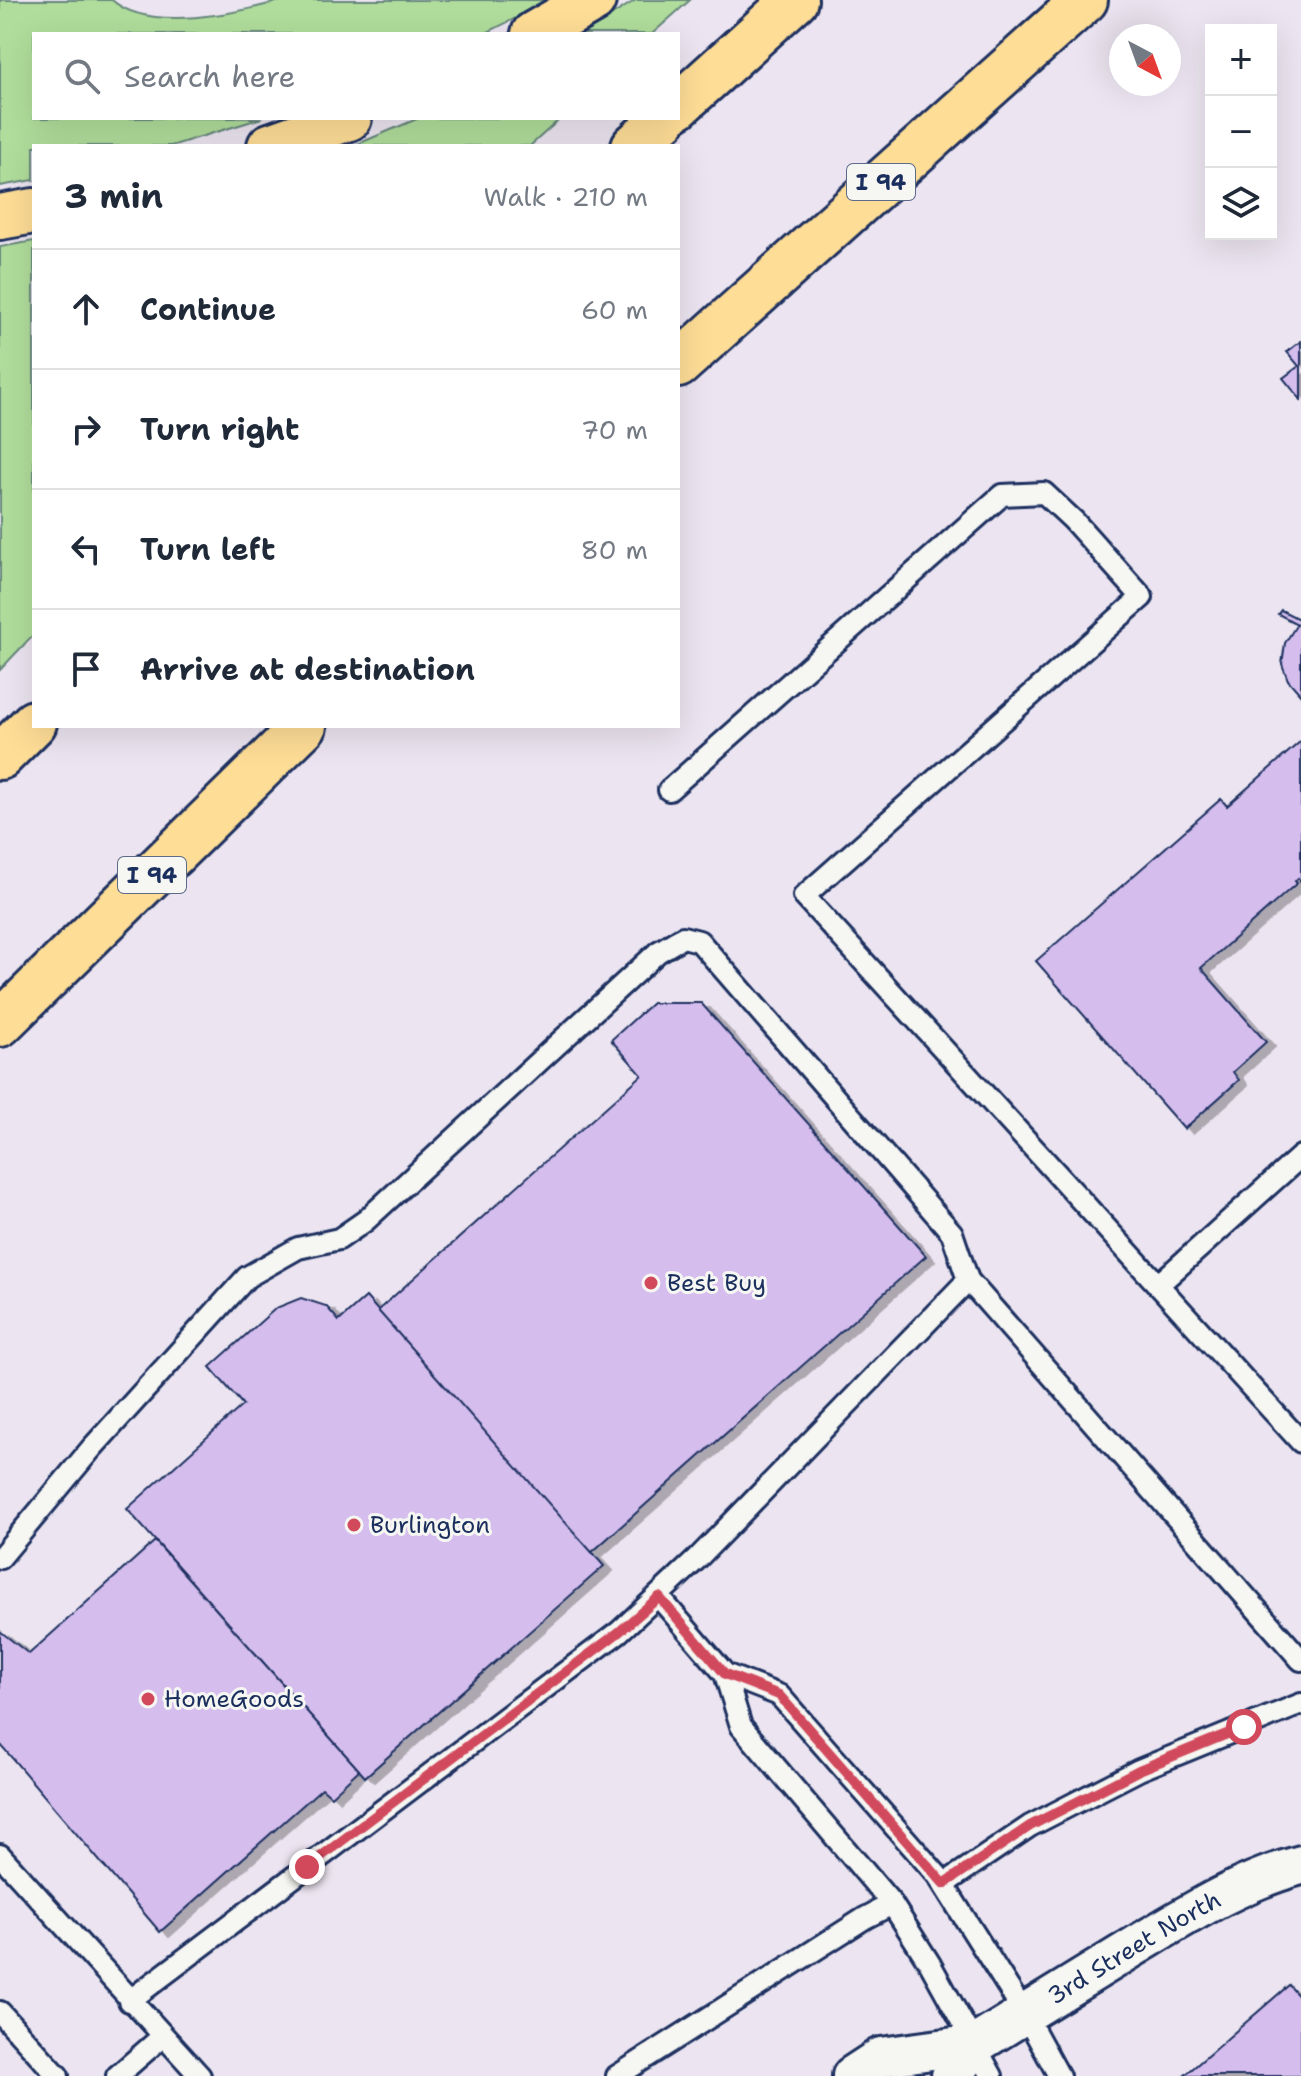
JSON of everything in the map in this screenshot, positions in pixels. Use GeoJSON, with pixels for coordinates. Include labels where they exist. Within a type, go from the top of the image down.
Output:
{"type":"FeatureCollection","features":[{"type":"Feature","properties":{"kind":"highway"},"geometry":{"type":"LineString","coordinates":[[537,32],[593,0]]}},
{"type":"Feature","properties":{"kind":"highway"},"geometry":{"type":"LineString","coordinates":[[680,104],[795,0]]}},
{"type":"Feature","properties":{"kind":"highway","name":"I 94"},"geometry":{"type":"LineString","coordinates":[[680,363],[1085,0]]}},
{"type":"Feature","properties":{"kind":"highway"},"geometry":{"type":"LineString","coordinates":[[276,144],[343,120]]}},
{"type":"Feature","properties":{"kind":"highway"},"geometry":{"type":"LineString","coordinates":[[636,144],[663,120]]}},
{"type":"Feature","properties":{"kind":"highway"},"geometry":{"type":"LineString","coordinates":[[0,217],[32,211]]}},
{"type":"Feature","properties":{"kind":"highway"},"geometry":{"type":"LineString","coordinates":[[0,757],[32,725]]}},
{"type":"Feature","properties":{"kind":"highway","name":"I 94"},"geometry":{"type":"LineString","coordinates":[[0,1024],[302,728]]}},
{"type":"Feature","properties":{"kind":"street","name":"3rd Street North"},"geometry":{"type":"LineString","coordinates":[[951,2076],[984,2060],[1025,2014],[1235,1888],[1273,1872],[1301,1865]]}},
{"type":"Feature","properties":{"kind":"street","name":"3rd Street North"},"geometry":{"type":"LineString","coordinates":[[852,2076],[881,2057],[984,2060]]}},
{"type":"Feature","properties":{"kind":"lane"},"geometry":{"type":"LineString","coordinates":[[669,790],[1002,495],[1044,493],[1073,520],[1142,597],[804,896],[1301,1442]]}},
{"type":"Feature","properties":{"kind":"lane"},"geometry":{"type":"LineString","coordinates":[[0,1558],[91,1449],[247,1277],[298,1248],[339,1239],[365,1221],[658,952],[683,937],[699,941],[952,1233],[968,1280],[1301,1660]]}},
{"type":"Feature","properties":{"kind":"lane"},"geometry":{"type":"LineString","coordinates":[[1158,1285],[1301,1156]]}},
{"type":"Feature","properties":{"kind":"lane"},"geometry":{"type":"LineString","coordinates":[[129,2001],[619,1632],[659,1597],[968,1280]]}},
{"type":"Feature","properties":{"kind":"lane"},"geometry":{"type":"LineString","coordinates":[[659,1597],[725,1674],[741,1726],[892,1904],[984,2060]]}},
{"type":"Feature","properties":{"kind":"lane"},"geometry":{"type":"LineString","coordinates":[[725,1674],[779,1695],[944,1884],[1025,2014],[1059,2076]]}},
{"type":"Feature","properties":{"kind":"lane"},"geometry":{"type":"LineString","coordinates":[[944,1884],[1030,1826],[1139,1770],[1301,1704]]}},
{"type":"Feature","properties":{"kind":"lane"},"geometry":{"type":"LineString","coordinates":[[0,1855],[200,2076]]}},
{"type":"Feature","properties":{"kind":"lane"},"geometry":{"type":"LineString","coordinates":[[617,2076],[892,1904]]}},
{"type":"Feature","properties":{"kind":"lane"},"geometry":{"type":"LineString","coordinates":[[0,2012],[58,2076]]}},
{"type":"Feature","properties":{"kind":"lane"},"geometry":{"type":"LineString","coordinates":[[117,2076],[163,2036]]}},
{"type":"Feature","properties":{"kind":"green space"},"geometry":{"type":"Polygon","coordinates":[[[0,0],[112,0],[128,10],[171,18],[219,14],[283,0],[552,0],[488,32],[32,32],[32,120],[256,120],[178,144],[32,144],[32,180],[0,186],[0,0]]]}},
{"type":"Feature","properties":{"kind":"green space"},"geometry":{"type":"Polygon","coordinates":[[[636,0],[690,0],[654,32],[585,32],[636,0]]]}},
{"type":"Feature","properties":{"kind":"green space"},"geometry":{"type":"Polygon","coordinates":[[[414,120],[559,120],[532,144],[358,144],[414,120]]]}},
{"type":"Feature","properties":{"kind":"green space"},"geometry":{"type":"Polygon","coordinates":[[[32,241],[32,636],[0,670],[0,247],[32,241]]]}},
{"type":"Feature","properties":{"kind":"building"},"geometry":{"type":"Polygon","coordinates":[[[1301,341],[1301,400],[1283,378],[1299,366],[1287,352],[1301,341]]]}},
{"type":"Feature","properties":{"kind":"building"},"geometry":{"type":"Polygon","coordinates":[[[1281,610],[1301,620],[1301,695],[1288,680],[1282,664],[1285,643],[1297,624],[1278,614],[1281,610]]]}},
{"type":"Feature","properties":{"kind":"building"},"geometry":{"type":"Polygon","coordinates":[[[1301,741],[1301,882],[1298,878],[1297,883],[1201,968],[1266,1042],[1233,1072],[1239,1080],[1184,1129],[1036,961],[1221,799],[1227,806],[1301,741]]]}},
{"type":"Feature","properties":{"kind":"building","name":"Best Buy"},"geometry":{"type":"Polygon","coordinates":[[[652,1003],[701,1003],[926,1256],[591,1553],[377,1311],[642,1075],[611,1040],[652,1003]]]}},
{"type":"Feature","properties":{"kind":"building","name":"Burlington"},"geometry":{"type":"Polygon","coordinates":[[[366,1297],[604,1566],[365,1777],[127,1509],[243,1405],[210,1367],[276,1308],[301,1298],[326,1306],[339,1321],[366,1297]]]}},
{"type":"Feature","properties":{"kind":"building","name":"HomeGoods"},"geometry":{"type":"Polygon","coordinates":[[[155,1541],[359,1770],[331,1796],[322,1788],[160,1932],[0,1744],[0,1631],[29,1654],[155,1541]]]}},
{"type":"Feature","properties":{"kind":"building"},"geometry":{"type":"Polygon","coordinates":[[[1289,1985],[1301,1999],[1301,2076],[1184,2076],[1289,1985]]]}},
{"type":"Feature","properties":{"kind":"place","name":"Best Buy"},"geometry":{"type":"Point","coordinates":[651,1283]}},
{"type":"Feature","properties":{"kind":"place","name":"Burlington"},"geometry":{"type":"Point","coordinates":[354,1525]}},
{"type":"Feature","properties":{"kind":"place","name":"HomeGoods"},"geometry":{"type":"Point","coordinates":[148,1699]}},
{"type":"Feature","properties":{"kind":"route"},"geometry":{"type":"LineString","coordinates":[[307,1867],[619,1632],[659,1597],[725,1674],[779,1695],[944,1884],[1030,1826],[1139,1770],[1244,1727]]}}]}
